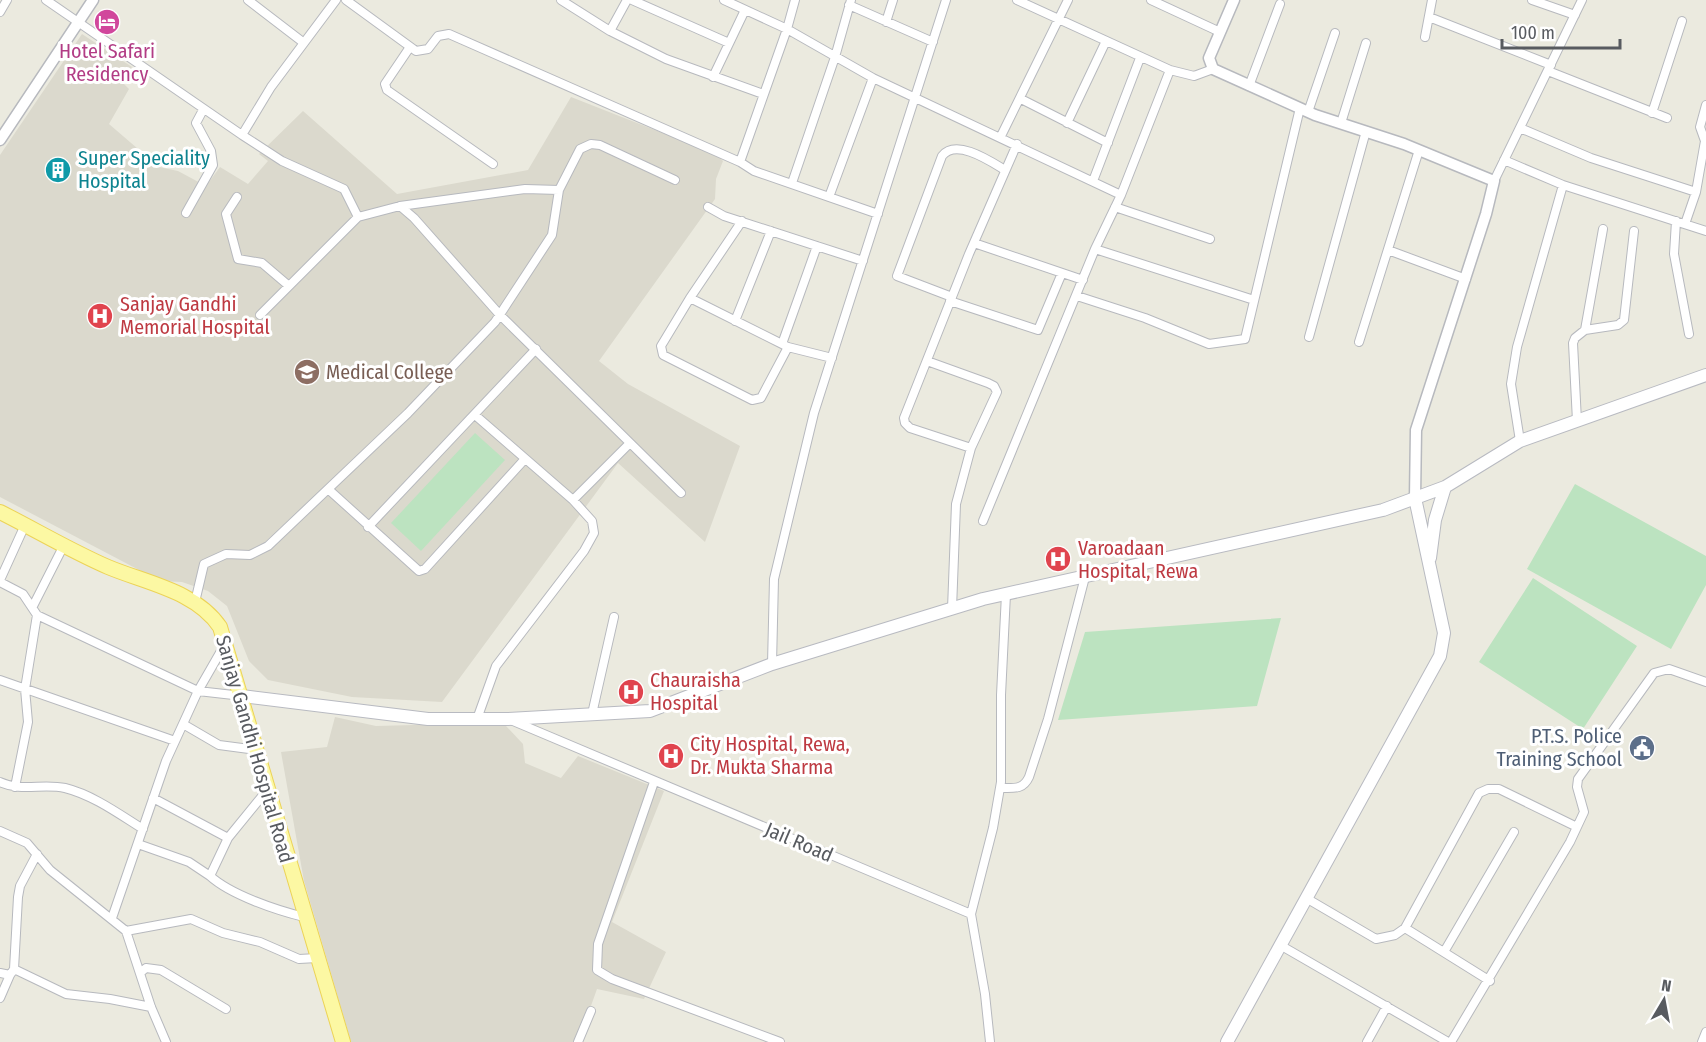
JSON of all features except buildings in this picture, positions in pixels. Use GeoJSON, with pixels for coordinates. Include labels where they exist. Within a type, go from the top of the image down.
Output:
{"type":"FeatureCollection","features":[{"type":"Feature","properties":{"kind":"main road"},"geometry":{"type":"LineString","coordinates":[[242,696],[428,719],[508,719],[651,711],[772,664],[1006,594],[1383,510],[1445,487],[1520,441],[1706,375]]}},
{"type":"Feature","properties":{"kind":"main road"},"geometry":{"type":"LineString","coordinates":[[1430,562],[1435,520],[1445,487]]}},
{"type":"Feature","properties":{"kind":"main road"},"geometry":{"type":"LineString","coordinates":[[1227,1042],[1440,656],[1444,633],[1415,498]]}},
{"type":"Feature","properties":{"kind":"main road","name":"Sanjay Gandhi Hospital Road"},"geometry":{"type":"LineString","coordinates":[[0,512],[106,566],[195,602],[210,612],[220,627],[242,696],[304,917],[343,1042]]}},
{"type":"Feature","properties":{"kind":"street"},"geometry":{"type":"LineString","coordinates":[[0,12],[7,0]]}},
{"type":"Feature","properties":{"kind":"street"},"geometry":{"type":"LineString","coordinates":[[46,0],[80,21],[203,110],[282,161],[344,189],[358,217]]}},
{"type":"Feature","properties":{"kind":"street"},"geometry":{"type":"LineString","coordinates":[[0,140],[93,0]]}},
{"type":"Feature","properties":{"kind":"street"},"geometry":{"type":"LineString","coordinates":[[248,0],[303,43]]}},
{"type":"Feature","properties":{"kind":"street"},"geometry":{"type":"LineString","coordinates":[[242,135],[271,87],[336,0]]}},
{"type":"Feature","properties":{"kind":"street"},"geometry":{"type":"LineString","coordinates":[[346,0],[410,47],[422,52],[428,49],[438,36],[448,34],[740,162],[754,171],[878,214]]}},
{"type":"Feature","properties":{"kind":"street"},"geometry":{"type":"LineString","coordinates":[[561,0],[610,32],[666,59],[763,94]]}},
{"type":"Feature","properties":{"kind":"street"},"geometry":{"type":"LineString","coordinates":[[610,32],[627,0]]}},
{"type":"Feature","properties":{"kind":"street"},"geometry":{"type":"LineString","coordinates":[[632,0],[729,43]]}},
{"type":"Feature","properties":{"kind":"street"},"geometry":{"type":"LineString","coordinates":[[724,0],[787,29],[873,78],[1001,136],[1121,195]]}},
{"type":"Feature","properties":{"kind":"street"},"geometry":{"type":"LineString","coordinates":[[740,162],[795,0]]}},
{"type":"Feature","properties":{"kind":"street"},"geometry":{"type":"LineString","coordinates":[[886,22],[893,0]]}},
{"type":"Feature","properties":{"kind":"street"},"geometry":{"type":"LineString","coordinates":[[772,664],[773,599],[782,540],[814,412],[946,0]]}},
{"type":"Feature","properties":{"kind":"street"},"geometry":{"type":"LineString","coordinates":[[1017,0],[1170,70],[1194,76],[1213,69]]}},
{"type":"Feature","properties":{"kind":"street"},"geometry":{"type":"LineString","coordinates":[[1001,136],[1068,0]]}},
{"type":"Feature","properties":{"kind":"street"},"geometry":{"type":"LineString","coordinates":[[1151,0],[1220,32]]}},
{"type":"Feature","properties":{"kind":"street"},"geometry":{"type":"LineString","coordinates":[[1234,0],[1209,58],[1213,69],[1304,110],[1419,150],[1494,181]]}},
{"type":"Feature","properties":{"kind":"street"},"geometry":{"type":"LineString","coordinates":[[1532,0],[1575,15]]}},
{"type":"Feature","properties":{"kind":"street"},"geometry":{"type":"LineString","coordinates":[[1415,498],[1416,430],[1466,279],[1494,181],[1582,0]]}},
{"type":"Feature","properties":{"kind":"street"},"geometry":{"type":"LineString","coordinates":[[1425,37],[1429,1]]}},
{"type":"Feature","properties":{"kind":"street"},"geometry":{"type":"LineString","coordinates":[[792,183],[835,57],[850,2],[886,22],[933,42]]}},
{"type":"Feature","properties":{"kind":"street"},"geometry":{"type":"LineString","coordinates":[[1249,86],[1280,4]]}},
{"type":"Feature","properties":{"kind":"street"},"geometry":{"type":"LineString","coordinates":[[713,77],[745,10]]}},
{"type":"Feature","properties":{"kind":"street"},"geometry":{"type":"LineString","coordinates":[[1429,17],[1667,118]]}},
{"type":"Feature","properties":{"kind":"street"},"geometry":{"type":"LineString","coordinates":[[1652,113],[1682,21]]}},
{"type":"Feature","properties":{"kind":"street"},"geometry":{"type":"LineString","coordinates":[[1077,296],[1145,318],[1215,345],[1245,339],[1304,110],[1335,33]]}},
{"type":"Feature","properties":{"kind":"street"},"geometry":{"type":"LineString","coordinates":[[1067,123],[1106,41]]}},
{"type":"Feature","properties":{"kind":"street"},"geometry":{"type":"LineString","coordinates":[[1341,123],[1366,43]]}},
{"type":"Feature","properties":{"kind":"street"},"geometry":{"type":"LineString","coordinates":[[410,47],[385,84],[387,90],[493,164]]}},
{"type":"Feature","properties":{"kind":"street"},"geometry":{"type":"LineString","coordinates":[[1093,181],[1140,58]]}},
{"type":"Feature","properties":{"kind":"street"},"geometry":{"type":"LineString","coordinates":[[983,520],[1095,249],[1121,195],[1170,70]]}},
{"type":"Feature","properties":{"kind":"street"},"geometry":{"type":"LineString","coordinates":[[829,196],[873,78]]}},
{"type":"Feature","properties":{"kind":"street"},"geometry":{"type":"LineString","coordinates":[[1021,99],[1108,143]]}},
{"type":"Feature","properties":{"kind":"street"},"geometry":{"type":"LineString","coordinates":[[1685,224],[1696,192],[1706,141],[1700,127],[1706,105]]}},
{"type":"Feature","properties":{"kind":"street"},"geometry":{"type":"LineString","coordinates":[[186,213],[213,165],[211,151],[195,123],[203,110]]}},
{"type":"Feature","properties":{"kind":"street"},"geometry":{"type":"LineString","coordinates":[[1520,128],[1591,158],[1696,192]]}},
{"type":"Feature","properties":{"kind":"street"},"geometry":{"type":"LineString","coordinates":[[1309,337],[1366,131]]}},
{"type":"Feature","properties":{"kind":"street"},"geometry":{"type":"LineString","coordinates":[[195,602],[204,564],[226,554],[257,553],[408,413],[501,315],[552,235],[559,190],[580,149],[591,144],[600,145],[665,173],[675,180]]}},
{"type":"Feature","properties":{"kind":"street"},"geometry":{"type":"LineString","coordinates":[[971,448],[910,428],[904,418],[974,243],[1017,144]]}},
{"type":"Feature","properties":{"kind":"street"},"geometry":{"type":"LineString","coordinates":[[1005,170],[957,148],[946,151],[942,156],[897,276],[951,299],[1038,330],[1062,273]]}},
{"type":"Feature","properties":{"kind":"street"},"geometry":{"type":"LineString","coordinates":[[1359,342],[1419,150]]}},
{"type":"Feature","properties":{"kind":"street"},"geometry":{"type":"LineString","coordinates":[[1504,160],[1563,185],[1706,231]]}},
{"type":"Feature","properties":{"kind":"street"},"geometry":{"type":"LineString","coordinates":[[1520,441],[1511,393],[1517,347],[1563,185]]}},
{"type":"Feature","properties":{"kind":"street"},"geometry":{"type":"LineString","coordinates":[[260,315],[358,217],[400,206],[525,189],[559,190]]}},
{"type":"Feature","properties":{"kind":"street"},"geometry":{"type":"LineString","coordinates":[[237,197],[226,214],[238,259],[262,263],[289,286]]}},
{"type":"Feature","properties":{"kind":"street"},"geometry":{"type":"LineString","coordinates":[[400,206],[414,218],[501,315],[681,494]]}},
{"type":"Feature","properties":{"kind":"street"},"geometry":{"type":"LineString","coordinates":[[708,207],[742,221],[863,261]]}},
{"type":"Feature","properties":{"kind":"street"},"geometry":{"type":"LineString","coordinates":[[1115,207],[1210,238]]}},
{"type":"Feature","properties":{"kind":"street"},"geometry":{"type":"LineString","coordinates":[[742,221],[661,346],[663,355],[752,400],[761,398],[785,346],[817,246]]}},
{"type":"Feature","properties":{"kind":"street"},"geometry":{"type":"LineString","coordinates":[[1676,221],[1674,254],[1689,334]]}},
{"type":"Feature","properties":{"kind":"street"},"geometry":{"type":"LineString","coordinates":[[1585,330],[1603,229]]}},
{"type":"Feature","properties":{"kind":"street"},"geometry":{"type":"LineString","coordinates":[[735,321],[771,231]]}},
{"type":"Feature","properties":{"kind":"street"},"geometry":{"type":"LineString","coordinates":[[1577,421],[1573,343],[1575,338],[1585,330],[1618,325],[1624,320],[1634,231]]}},
{"type":"Feature","properties":{"kind":"street"},"geometry":{"type":"LineString","coordinates":[[974,243],[1083,280]]}},
{"type":"Feature","properties":{"kind":"street"},"geometry":{"type":"LineString","coordinates":[[1095,249],[1254,300]]}},
{"type":"Feature","properties":{"kind":"street"},"geometry":{"type":"LineString","coordinates":[[1388,250],[1466,279]]}},
{"type":"Feature","properties":{"kind":"street"},"geometry":{"type":"LineString","coordinates":[[690,298],[785,346],[832,358]]}},
{"type":"Feature","properties":{"kind":"street"},"geometry":{"type":"LineString","coordinates":[[368,527],[536,350]]}},
{"type":"Feature","properties":{"kind":"street"},"geometry":{"type":"LineString","coordinates":[[927,361],[994,386],[997,392],[971,448],[956,504],[952,609]]}},
{"type":"Feature","properties":{"kind":"street"},"geometry":{"type":"LineString","coordinates":[[475,415],[524,460],[573,500],[592,521],[594,532],[584,551],[496,666],[477,719]]}},
{"type":"Feature","properties":{"kind":"street"},"geometry":{"type":"LineString","coordinates":[[573,500],[630,443]]}},
{"type":"Feature","properties":{"kind":"street"},"geometry":{"type":"LineString","coordinates":[[328,489],[419,571],[425,569],[524,460]]}},
{"type":"Feature","properties":{"kind":"street"},"geometry":{"type":"LineString","coordinates":[[24,525],[0,581],[23,594],[35,610],[198,691],[242,696]]}},
{"type":"Feature","properties":{"kind":"street"},"geometry":{"type":"LineString","coordinates":[[64,545],[35,610],[25,689],[28,722],[6,786],[57,787],[71,790],[107,806],[143,829]]}},
{"type":"Feature","properties":{"kind":"street"},"geometry":{"type":"LineString","coordinates":[[1000,788],[1019,788],[1026,784],[1029,777],[1048,719],[1084,577]]}},
{"type":"Feature","properties":{"kind":"street"},"geometry":{"type":"LineString","coordinates":[[990,1042],[985,994],[971,914],[993,828],[1000,788],[1006,594]]}},
{"type":"Feature","properties":{"kind":"street"},"geometry":{"type":"LineString","coordinates":[[592,714],[614,618]]}},
{"type":"Feature","properties":{"kind":"street"},"geometry":{"type":"LineString","coordinates":[[112,918],[153,798],[183,724],[198,691],[225,644]]}},
{"type":"Feature","properties":{"kind":"street"},"geometry":{"type":"LineString","coordinates":[[1280,945],[1449,1042],[1490,981],[1577,827],[1585,808],[1577,787],[1578,779],[1654,673],[1669,669],[1706,682]]}},
{"type":"Feature","properties":{"kind":"street"},"geometry":{"type":"LineString","coordinates":[[0,680],[176,741]]}},
{"type":"Feature","properties":{"kind":"street","name":"Jail Road"},"geometry":{"type":"LineString","coordinates":[[508,719],[971,914]]}},
{"type":"Feature","properties":{"kind":"street"},"geometry":{"type":"LineString","coordinates":[[183,724],[219,745],[257,750]]}},
{"type":"Feature","properties":{"kind":"street"},"geometry":{"type":"LineString","coordinates":[[654,782],[598,944],[597,970],[612,979],[780,1042]]}},
{"type":"Feature","properties":{"kind":"street"},"geometry":{"type":"LineString","coordinates":[[210,876],[228,838],[241,825],[268,789]]}},
{"type":"Feature","properties":{"kind":"street"},"geometry":{"type":"LineString","coordinates":[[1306,898],[1377,939],[1395,935],[1405,927],[1479,793],[1488,789],[1499,789],[1577,827]]}},
{"type":"Feature","properties":{"kind":"street"},"geometry":{"type":"LineString","coordinates":[[153,798],[228,838]]}},
{"type":"Feature","properties":{"kind":"street"},"geometry":{"type":"LineString","coordinates":[[0,831],[22,840],[54,873],[126,931],[151,1007],[166,1042]]}},
{"type":"Feature","properties":{"kind":"street"},"geometry":{"type":"LineString","coordinates":[[1444,952],[1514,832]]}},
{"type":"Feature","properties":{"kind":"street"},"geometry":{"type":"LineString","coordinates":[[138,844],[189,862],[218,883],[284,912],[304,917]]}},
{"type":"Feature","properties":{"kind":"street"},"geometry":{"type":"LineString","coordinates":[[0,998],[12,972],[20,886],[37,854]]}},
{"type":"Feature","properties":{"kind":"street"},"geometry":{"type":"LineString","coordinates":[[126,931],[191,919],[223,933],[260,942],[299,959],[317,958]]}},
{"type":"Feature","properties":{"kind":"street"},"geometry":{"type":"LineString","coordinates":[[1405,927],[1490,981]]}},
{"type":"Feature","properties":{"kind":"street"},"geometry":{"type":"LineString","coordinates":[[140,973],[146,968],[160,970],[226,1009]]}},
{"type":"Feature","properties":{"kind":"street"},"geometry":{"type":"LineString","coordinates":[[0,973],[12,972],[66,994],[151,1007]]}},
{"type":"Feature","properties":{"kind":"street"},"geometry":{"type":"LineString","coordinates":[[1367,1042],[1387,1006]]}},
{"type":"Feature","properties":{"kind":"street"},"geometry":{"type":"LineString","coordinates":[[578,1042],[591,1011]]}},
{"type":"Feature","properties":{"kind":"street"},"geometry":{"type":"LineString","coordinates":[[1702,1042],[1706,1032]]}},
{"type":"Feature","properties":{"kind":"shaded area","name":"Medical College"},"geometry":{"type":"Polygon","coordinates":[[[82,34],[132,67],[120,80],[129,89],[109,124],[159,167],[178,171],[206,186],[220,167],[248,184],[268,161],[259,154],[303,111],[397,194],[528,170],[571,97],[716,154],[723,161],[716,179],[715,199],[599,361],[628,384],[740,446],[705,542],[618,463],[442,702],[352,697],[268,680],[249,661],[227,606],[208,591],[182,582],[160,581],[0,497],[0,155],[82,34]]]}},
{"type":"Feature","properties":{"kind":"shaded area"},"geometry":{"type":"Polygon","coordinates":[[[335,717],[376,726],[490,723],[506,726],[523,744],[525,763],[561,778],[578,756],[664,791],[612,922],[666,952],[644,999],[597,989],[578,1042],[351,1042],[304,881],[281,752],[327,747],[335,717]]]}},
{"type":"Feature","properties":{"kind":"green space"},"geometry":{"type":"Polygon","coordinates":[[[475,433],[505,460],[421,551],[391,523],[475,433]]]}},
{"type":"Feature","properties":{"kind":"green space"},"geometry":{"type":"Polygon","coordinates":[[[1575,484],[1706,556],[1706,585],[1671,649],[1527,569],[1575,484]]]}},
{"type":"Feature","properties":{"kind":"green space"},"geometry":{"type":"Polygon","coordinates":[[[1533,578],[1637,646],[1583,729],[1479,662],[1533,578]]]}},
{"type":"Feature","properties":{"kind":"green space"},"geometry":{"type":"Polygon","coordinates":[[[1281,618],[1257,706],[1058,720],[1085,632],[1281,618]]]}},
{"type":"Feature","properties":{"kind":"place","name":"Hotel Safari Residency"},"geometry":{"type":"Point","coordinates":[107,22]}},
{"type":"Feature","properties":{"kind":"place","name":"Super Speciality Hospital"},"geometry":{"type":"Point","coordinates":[58,170]}},
{"type":"Feature","properties":{"kind":"place","name":"Sanjay Gandhi Memorial Hospital"},"geometry":{"type":"Point","coordinates":[100,316]}},
{"type":"Feature","properties":{"kind":"place","name":"Medical College"},"geometry":{"type":"Point","coordinates":[307,372]}},
{"type":"Feature","properties":{"kind":"place","name":"Varoadaan Hospital, Rewa"},"geometry":{"type":"Point","coordinates":[1058,559]}},
{"type":"Feature","properties":{"kind":"place","name":"Chauraisha Hospital"},"geometry":{"type":"Point","coordinates":[631,692]}},
{"type":"Feature","properties":{"kind":"place","name":"P.T.S. Police Training School"},"geometry":{"type":"Point","coordinates":[1642,748]}},
{"type":"Feature","properties":{"kind":"place","name":"City Hospital, Rewa, Dr. Mukta Sharma"},"geometry":{"type":"Point","coordinates":[671,756]}}]}
